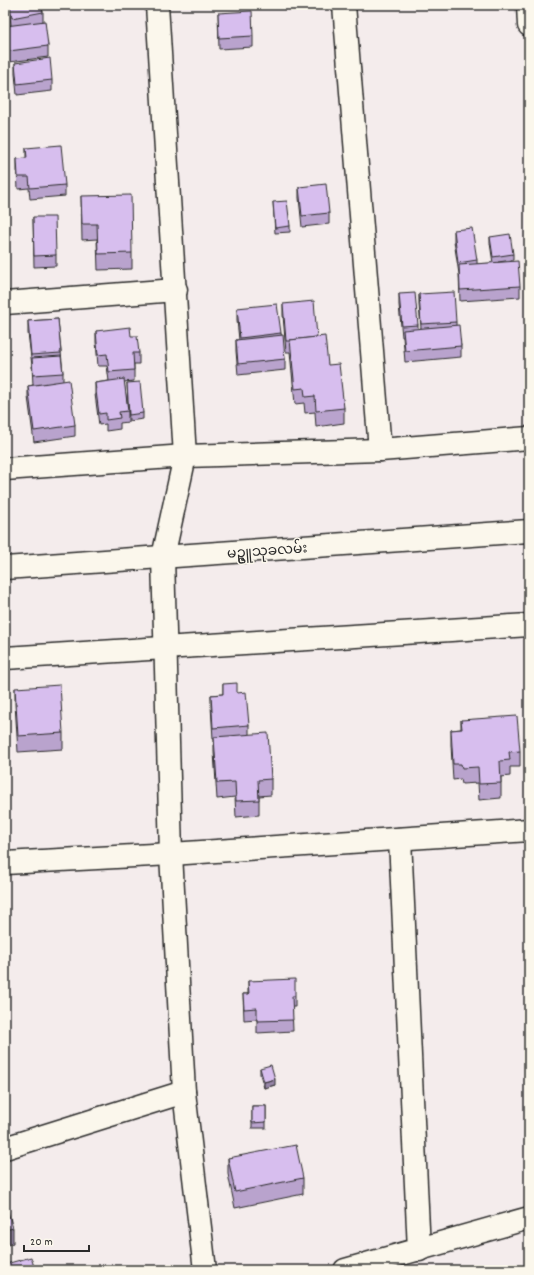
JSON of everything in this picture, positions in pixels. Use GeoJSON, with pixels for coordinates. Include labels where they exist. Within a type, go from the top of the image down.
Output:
{"type":"FeatureCollection","features":[{"type":"Feature","properties":{"kind":"street"},"geometry":{"type":"LineString","coordinates":[[157,5],[176,290],[185,456],[163,557],[167,648],[172,854],[184,1092],[206,1270]]}},
{"type":"Feature","properties":{"kind":"street"},"geometry":{"type":"LineString","coordinates":[[344,5],[380,450]]}},
{"type":"Feature","properties":{"kind":"street"},"geometry":{"type":"LineString","coordinates":[[528,5],[529,24]]}},
{"type":"Feature","properties":{"kind":"street"},"geometry":{"type":"LineString","coordinates":[[5,303],[176,290]]}},
{"type":"Feature","properties":{"kind":"street"},"geometry":{"type":"LineString","coordinates":[[5,469],[185,456],[380,450],[529,438]]}},
{"type":"Feature","properties":{"kind":"street","name":"မဥ္ဇူသုခလမ်း"},"geometry":{"type":"LineString","coordinates":[[5,568],[529,532]]}},
{"type":"Feature","properties":{"kind":"street"},"geometry":{"type":"LineString","coordinates":[[5,658],[529,625]]}},
{"type":"Feature","properties":{"kind":"street"},"geometry":{"type":"LineString","coordinates":[[5,863],[172,854],[529,830]]}},
{"type":"Feature","properties":{"kind":"street"},"geometry":{"type":"LineString","coordinates":[[400,839],[419,1250]]}},
{"type":"Feature","properties":{"kind":"street"},"geometry":{"type":"LineString","coordinates":[[5,1148],[184,1092]]}},
{"type":"Feature","properties":{"kind":"street"},"geometry":{"type":"LineString","coordinates":[[345,1270],[529,1218]]}},
{"type":"Feature","properties":{"kind":"building"},"geometry":{"type":"Polygon","coordinates":[[[10,5],[41,5],[43,12],[12,18],[10,5]]]}},
{"type":"Feature","properties":{"kind":"building"},"geometry":{"type":"Polygon","coordinates":[[[252,11],[253,36],[219,38],[218,13],[252,11]]]}},
{"type":"Feature","properties":{"kind":"building"},"geometry":{"type":"Polygon","coordinates":[[[45,21],[48,46],[9,51],[6,26],[45,21]]]}},
{"type":"Feature","properties":{"kind":"building"},"geometry":{"type":"Polygon","coordinates":[[[50,58],[52,80],[17,84],[15,63],[50,58]]]}},
{"type":"Feature","properties":{"kind":"building"},"geometry":{"type":"Polygon","coordinates":[[[61,145],[65,185],[30,188],[29,177],[18,177],[17,159],[27,158],[26,148],[61,145]]]}},
{"type":"Feature","properties":{"kind":"building"},"geometry":{"type":"Polygon","coordinates":[[[326,184],[329,213],[302,216],[299,187],[326,184]]]}},
{"type":"Feature","properties":{"kind":"building"},"geometry":{"type":"Polygon","coordinates":[[[131,195],[132,253],[98,254],[97,224],[82,224],[81,196],[131,195]]]}},
{"type":"Feature","properties":{"kind":"building"},"geometry":{"type":"Polygon","coordinates":[[[287,201],[290,226],[275,228],[273,202],[287,201]]]}},
{"type":"Feature","properties":{"kind":"building"},"geometry":{"type":"Polygon","coordinates":[[[33,217],[55,217],[56,255],[34,256],[33,217]]]}},
{"type":"Feature","properties":{"kind":"building"},"geometry":{"type":"Polygon","coordinates":[[[472,228],[477,260],[458,263],[454,230],[472,228]]]}},
{"type":"Feature","properties":{"kind":"building"},"geometry":{"type":"Polygon","coordinates":[[[510,234],[513,254],[493,257],[490,237],[510,234]]]}},
{"type":"Feature","properties":{"kind":"building"},"geometry":{"type":"Polygon","coordinates":[[[518,261],[520,286],[460,290],[459,265],[518,261]]]}},
{"type":"Feature","properties":{"kind":"building"},"geometry":{"type":"Polygon","coordinates":[[[454,292],[456,322],[421,324],[419,294],[454,292]]]}},
{"type":"Feature","properties":{"kind":"building"},"geometry":{"type":"Polygon","coordinates":[[[415,293],[418,325],[402,326],[399,294],[415,293]]]}},
{"type":"Feature","properties":{"kind":"building"},"geometry":{"type":"Polygon","coordinates":[[[314,301],[317,337],[286,341],[283,304],[314,301]]]}},
{"type":"Feature","properties":{"kind":"building"},"geometry":{"type":"Polygon","coordinates":[[[277,304],[281,333],[240,338],[237,308],[277,304]]]}},
{"type":"Feature","properties":{"kind":"building"},"geometry":{"type":"Polygon","coordinates":[[[58,319],[61,353],[31,355],[28,321],[58,319]]]}},
{"type":"Feature","properties":{"kind":"building"},"geometry":{"type":"Polygon","coordinates":[[[459,325],[461,346],[405,351],[403,330],[459,325]]]}},
{"type":"Feature","properties":{"kind":"building"},"geometry":{"type":"Polygon","coordinates":[[[130,327],[131,336],[137,336],[139,353],[133,353],[134,370],[109,372],[107,354],[98,355],[96,331],[130,327]]]}},
{"type":"Feature","properties":{"kind":"building"},"geometry":{"type":"Polygon","coordinates":[[[283,335],[285,359],[238,364],[236,340],[283,335]]]}},
{"type":"Feature","properties":{"kind":"building"},"geometry":{"type":"Polygon","coordinates":[[[325,336],[328,365],[339,364],[344,408],[316,411],[315,396],[305,397],[304,388],[295,389],[290,340],[325,336]]]}},
{"type":"Feature","properties":{"kind":"building"},"geometry":{"type":"Polygon","coordinates":[[[61,356],[63,373],[33,375],[32,358],[61,356]]]}},
{"type":"Feature","properties":{"kind":"building"},"geometry":{"type":"Polygon","coordinates":[[[124,379],[128,411],[119,412],[120,418],[106,420],[106,413],[99,414],[95,383],[124,379]]]}},
{"type":"Feature","properties":{"kind":"building"},"geometry":{"type":"Polygon","coordinates":[[[69,380],[75,425],[34,431],[28,386],[69,380]]]}},
{"type":"Feature","properties":{"kind":"building"},"geometry":{"type":"Polygon","coordinates":[[[140,382],[143,413],[129,415],[127,383],[140,382]]]}},
{"type":"Feature","properties":{"kind":"building"},"geometry":{"type":"Polygon","coordinates":[[[237,683],[237,693],[246,692],[249,725],[213,728],[211,695],[223,694],[223,684],[237,683]]]}},
{"type":"Feature","properties":{"kind":"building"},"geometry":{"type":"Polygon","coordinates":[[[60,685],[63,733],[18,736],[15,688],[60,685]]]}},
{"type":"Feature","properties":{"kind":"building"},"geometry":{"type":"Polygon","coordinates":[[[517,716],[520,751],[509,752],[510,760],[500,761],[501,783],[479,784],[478,767],[462,768],[461,764],[453,764],[451,730],[462,729],[461,720],[517,716]]]}},
{"type":"Feature","properties":{"kind":"building"},"geometry":{"type":"Polygon","coordinates":[[[268,733],[271,779],[258,780],[259,800],[236,801],[235,782],[217,783],[214,737],[268,733]]]}},
{"type":"Feature","properties":{"kind":"building"},"geometry":{"type":"Polygon","coordinates":[[[295,979],[295,996],[292,996],[293,1020],[257,1021],[257,1008],[244,1009],[243,994],[249,994],[248,981],[295,979]]]}},
{"type":"Feature","properties":{"kind":"building"},"geometry":{"type":"Polygon","coordinates":[[[271,1065],[275,1079],[264,1082],[260,1068],[271,1065]]]}},
{"type":"Feature","properties":{"kind":"building"},"geometry":{"type":"Polygon","coordinates":[[[252,1106],[266,1106],[266,1122],[252,1123],[252,1106]]]}},
{"type":"Feature","properties":{"kind":"building"},"geometry":{"type":"Polygon","coordinates":[[[296,1145],[303,1178],[235,1192],[228,1158],[296,1145]]]}},
{"type":"Feature","properties":{"kind":"building"},"geometry":{"type":"Polygon","coordinates":[[[5,1202],[13,1228],[5,1230],[5,1202]]]}},
{"type":"Feature","properties":{"kind":"building"},"geometry":{"type":"Polygon","coordinates":[[[31,1257],[35,1270],[8,1270],[6,1264],[31,1257]]]}}]}
